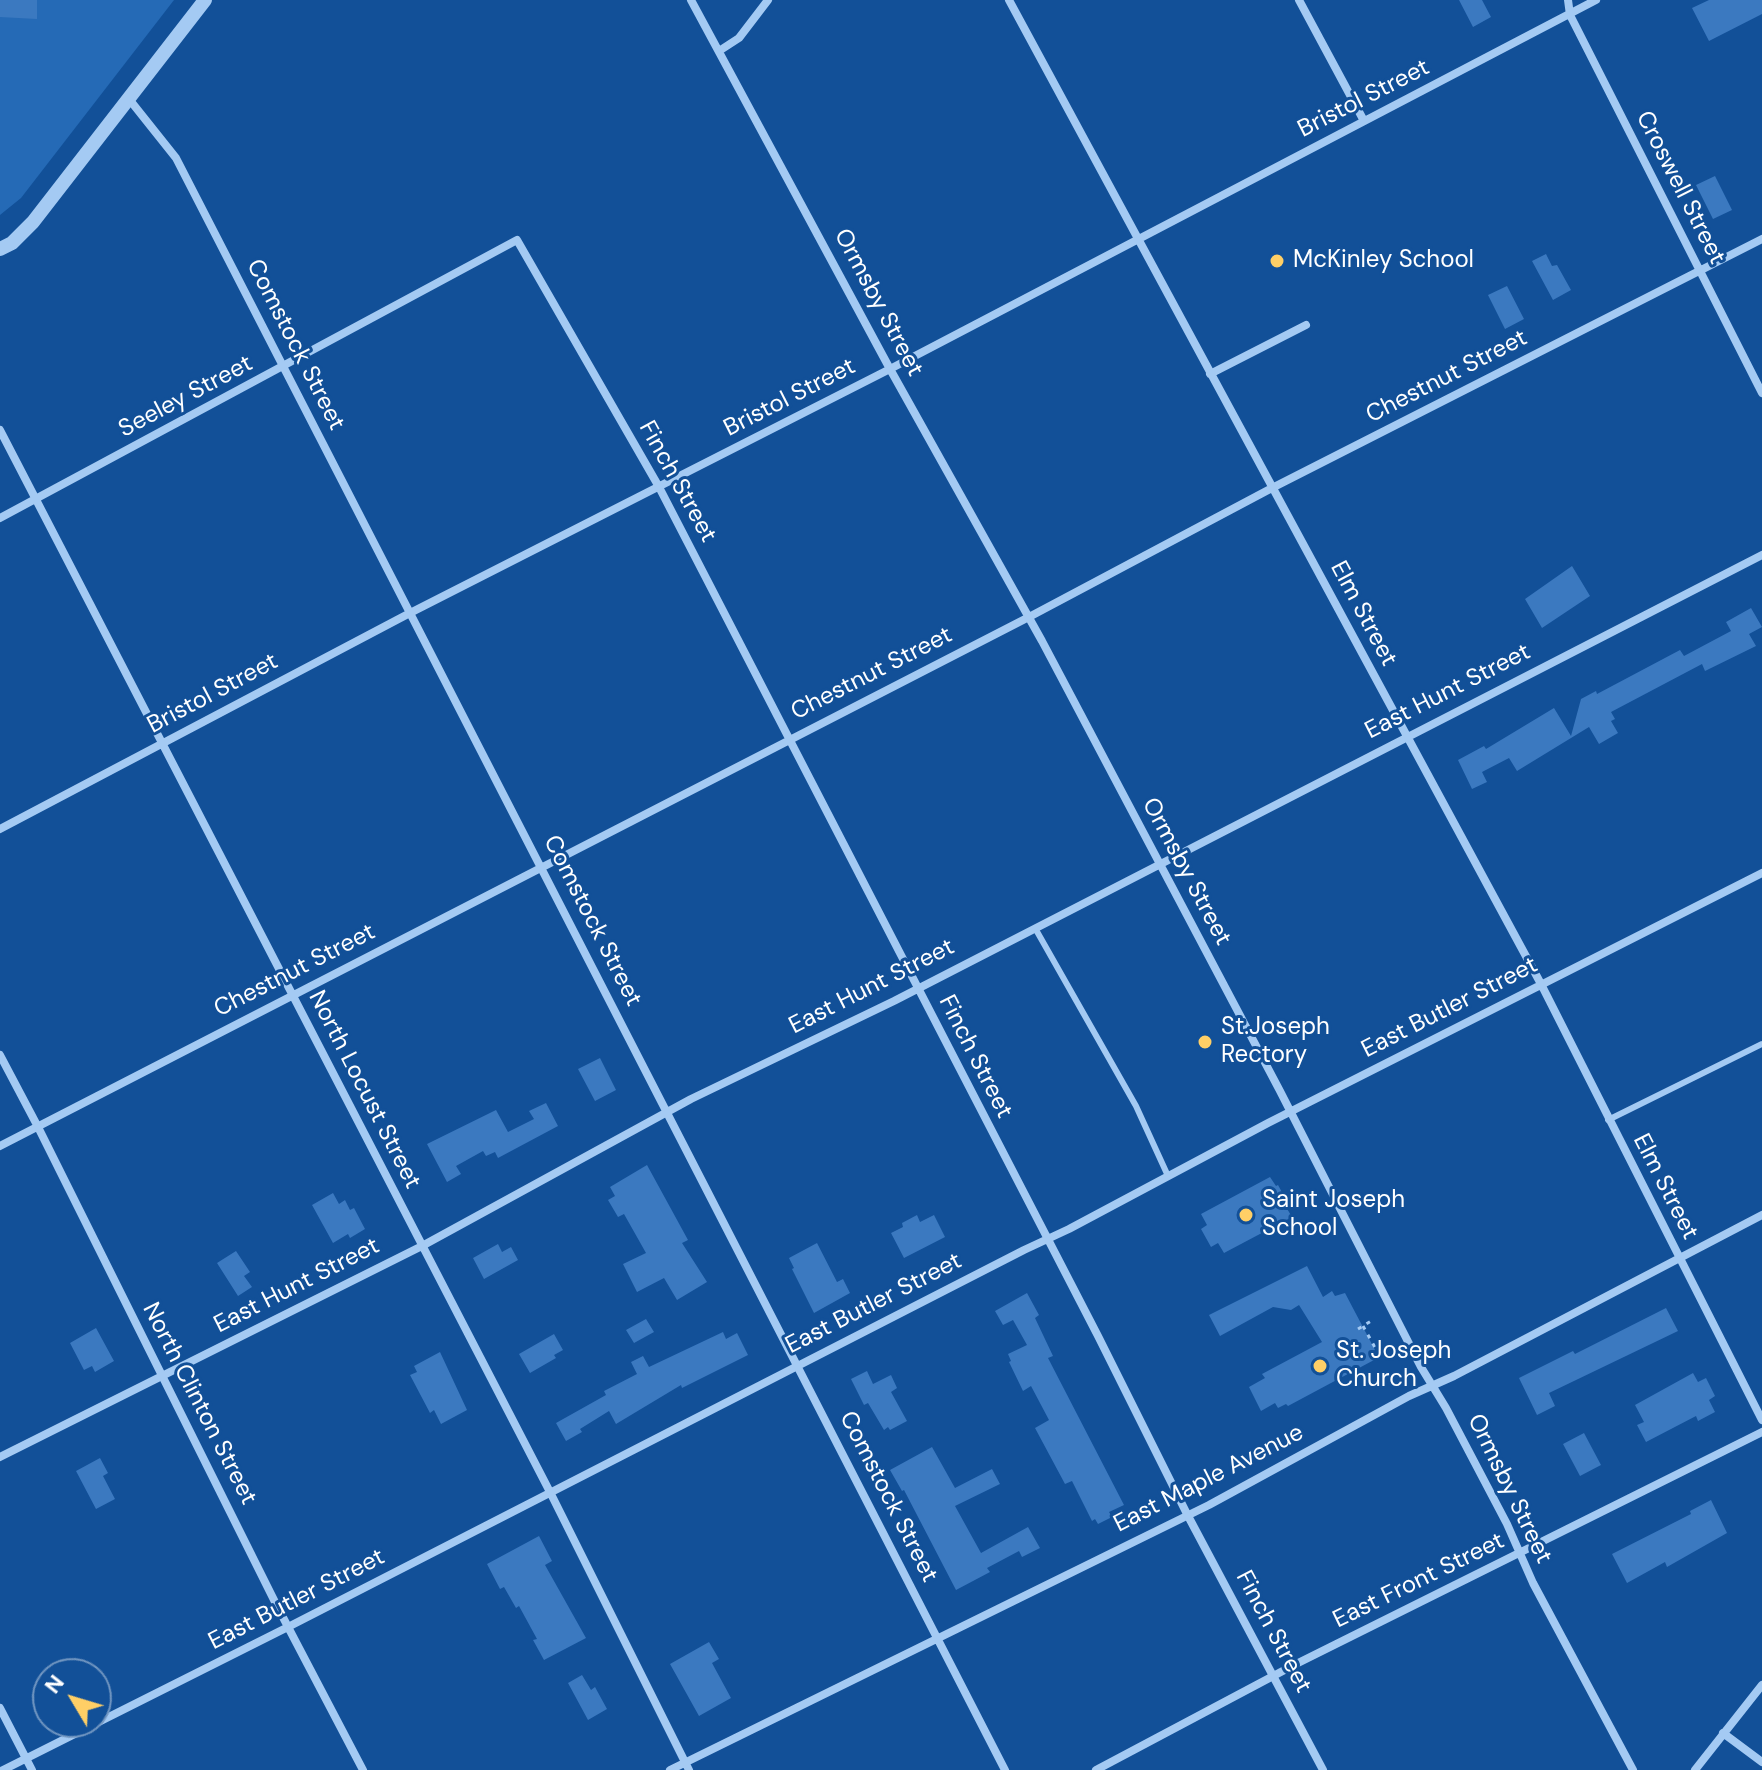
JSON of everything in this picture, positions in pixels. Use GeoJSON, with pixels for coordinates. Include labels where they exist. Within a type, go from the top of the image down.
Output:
{"type":"FeatureCollection","features":[{"type":"Feature","properties":{"kind":"street"},"geometry":{"type":"LineString","coordinates":[[0,249],[12,243],[33,222],[205,0]]}},
{"type":"Feature","properties":{"kind":"street","name":"Ormsby Street"},"geometry":{"type":"LineString","coordinates":[[691,0],[890,369],[1029,617],[1507,1524],[1519,1554],[1633,1770]]}},
{"type":"Feature","properties":{"kind":"street"},"geometry":{"type":"LineString","coordinates":[[719,51],[739,38],[768,0]]}},
{"type":"Feature","properties":{"kind":"street","name":"Elm Street"},"geometry":{"type":"LineString","coordinates":[[1009,0],[1541,984],[1762,1420]]}},
{"type":"Feature","properties":{"kind":"street"},"geometry":{"type":"LineString","coordinates":[[1299,0],[1364,121]]}},
{"type":"Feature","properties":{"kind":"street","name":"Croswell Street"},"geometry":{"type":"LineString","coordinates":[[1568,0],[1570,15],[1762,393]]}},
{"type":"Feature","properties":{"kind":"street","name":"Bristol Street"},"geometry":{"type":"LineString","coordinates":[[0,829],[410,613],[890,369],[1596,0]]}},
{"type":"Feature","properties":{"kind":"street","name":"Comstock Street"},"geometry":{"type":"LineString","coordinates":[[129,99],[176,158],[1005,1770]]}},
{"type":"Feature","properties":{"kind":"street","name":"Chestnut Street"},"geometry":{"type":"LineString","coordinates":[[0,1146],[1029,617],[1272,488],[1762,239]]}},
{"type":"Feature","properties":{"kind":"street","name":"Seeley Street"},"geometry":{"type":"LineString","coordinates":[[0,518],[517,240]]}},
{"type":"Feature","properties":{"kind":"street","name":"Finch Street"},"geometry":{"type":"LineString","coordinates":[[517,240],[659,487],[1187,1514],[1323,1770]]}},
{"type":"Feature","properties":{"kind":"street"},"geometry":{"type":"LineString","coordinates":[[1210,374],[1306,325]]}},
{"type":"Feature","properties":{"kind":"street","name":"North Locust Street"},"geometry":{"type":"LineString","coordinates":[[0,430],[550,1492],[687,1766]]}},
{"type":"Feature","properties":{"kind":"street","name":"East Hunt Street"},"geometry":{"type":"LineString","coordinates":[[0,1457],[422,1246],[668,1110],[1035,928],[1762,555]]}},
{"type":"Feature","properties":{"kind":"street","name":"East Butler Street"},"geometry":{"type":"LineString","coordinates":[[3,1770],[1762,873]]}},
{"type":"Feature","properties":{"kind":"street","name":"North Clinton Street"},"geometry":{"type":"LineString","coordinates":[[0,1055],[363,1770]]}},
{"type":"Feature","properties":{"kind":"street","name":"East Maple Avenue"},"geometry":{"type":"LineString","coordinates":[[670,1770],[687,1766],[937,1637],[1209,1505],[1409,1396],[1762,1215]]}},
{"type":"Feature","properties":{"kind":"street","name":"East Front Street"},"geometry":{"type":"LineString","coordinates":[[1096,1770],[1274,1675],[1762,1432]]}},
{"type":"Feature","properties":{"kind":"street"},"geometry":{"type":"LineString","coordinates":[[1695,1770],[1762,1685]]}},
{"type":"Feature","properties":{"kind":"street"},"geometry":{"type":"LineString","coordinates":[[0,1708],[32,1770]]}},
{"type":"Feature","properties":{"kind":"street"},"geometry":{"type":"LineString","coordinates":[[1723,1733],[1762,1762]]}},
{"type":"Feature","properties":{"kind":"lane"},"geometry":{"type":"LineString","coordinates":[[1035,928],[1136,1106],[1168,1176]]}},
{"type":"Feature","properties":{"kind":"lane"},"geometry":{"type":"LineString","coordinates":[[1608,1120],[1762,1044]]}},
{"type":"Feature","properties":{"kind":"path"},"geometry":{"type":"LineString","coordinates":[[1358,1329],[1371,1321]]}},
{"type":"Feature","properties":{"kind":"path"},"geometry":{"type":"LineString","coordinates":[[1363,1326],[1377,1351]]}},
{"type":"Feature","properties":{"kind":"path"},"geometry":{"type":"LineString","coordinates":[[1371,1354],[1384,1346]]}},
{"type":"Feature","properties":{"kind":"shaded area"},"geometry":{"type":"Polygon","coordinates":[[[0,0],[174,0],[21,198],[0,215],[0,0]]]}},
{"type":"Feature","properties":{"kind":"building"},"geometry":{"type":"Polygon","coordinates":[[[0,0],[37,0],[37,19],[0,17],[0,0]]]}},
{"type":"Feature","properties":{"kind":"building"},"geometry":{"type":"Polygon","coordinates":[[[1459,0],[1482,0],[1491,17],[1473,27],[1459,0]]]}},
{"type":"Feature","properties":{"kind":"building"},"geometry":{"type":"Polygon","coordinates":[[[1709,0],[1762,0],[1762,14],[1709,41],[1692,8],[1709,0]]]}},
{"type":"Feature","properties":{"kind":"building"},"geometry":{"type":"Polygon","coordinates":[[[1715,176],[1732,210],[1713,219],[1696,185],[1715,176]]]}},
{"type":"Feature","properties":{"kind":"building"},"geometry":{"type":"Polygon","coordinates":[[[1546,254],[1552,266],[1557,265],[1571,290],[1553,300],[1532,261],[1546,254]]]}},
{"type":"Feature","properties":{"kind":"building"},"geometry":{"type":"Polygon","coordinates":[[[1507,286],[1524,319],[1505,329],[1488,295],[1507,286]]]}},
{"type":"Feature","properties":{"kind":"building"},"geometry":{"type":"Polygon","coordinates":[[[1572,566],[1590,596],[1542,628],[1525,599],[1572,566]]]}},
{"type":"Feature","properties":{"kind":"building"},"geometry":{"type":"Polygon","coordinates":[[[1751,608],[1762,627],[1749,634],[1756,646],[1705,671],[1702,664],[1611,712],[1615,719],[1611,721],[1618,733],[1599,744],[1589,727],[1517,771],[1509,758],[1482,772],[1487,782],[1472,789],[1458,760],[1484,746],[1486,749],[1554,708],[1571,736],[1581,699],[1596,691],[1597,694],[1680,650],[1684,656],[1731,631],[1726,622],[1751,608]]]}},
{"type":"Feature","properties":{"kind":"building"},"geometry":{"type":"Polygon","coordinates":[[[600,1058],[616,1090],[595,1101],[578,1069],[600,1058]]]}},
{"type":"Feature","properties":{"kind":"building"},"geometry":{"type":"Polygon","coordinates":[[[546,1103],[558,1126],[498,1158],[495,1152],[486,1156],[483,1151],[456,1166],[461,1174],[447,1182],[427,1144],[496,1110],[508,1132],[534,1119],[529,1111],[546,1103]]]}},
{"type":"Feature","properties":{"kind":"building"},"geometry":{"type":"Polygon","coordinates":[[[647,1165],[688,1240],[682,1243],[707,1282],[677,1300],[664,1278],[637,1292],[623,1264],[646,1253],[624,1214],[618,1217],[608,1200],[615,1196],[610,1187],[647,1165]]]}},
{"type":"Feature","properties":{"kind":"building","name":"Saint Joseph School"},"geometry":{"type":"Polygon","coordinates":[[[1270,1177],[1289,1205],[1286,1207],[1292,1217],[1224,1253],[1218,1243],[1211,1247],[1201,1229],[1207,1225],[1201,1214],[1270,1177]]]}},
{"type":"Feature","properties":{"kind":"building"},"geometry":{"type":"Polygon","coordinates":[[[333,1193],[339,1204],[345,1200],[350,1210],[354,1208],[365,1229],[333,1243],[312,1205],[333,1193]]]}},
{"type":"Feature","properties":{"kind":"building"},"geometry":{"type":"Polygon","coordinates":[[[917,1215],[920,1222],[934,1215],[945,1237],[904,1258],[891,1233],[917,1215]]]}},
{"type":"Feature","properties":{"kind":"building"},"geometry":{"type":"Polygon","coordinates":[[[817,1243],[837,1282],[843,1279],[850,1293],[814,1313],[789,1258],[817,1243]]]}},
{"type":"Feature","properties":{"kind":"building"},"geometry":{"type":"Polygon","coordinates":[[[498,1244],[502,1252],[511,1247],[518,1260],[484,1279],[473,1258],[498,1244]]]}},
{"type":"Feature","properties":{"kind":"building"},"geometry":{"type":"Polygon","coordinates":[[[236,1251],[250,1272],[244,1276],[252,1287],[238,1296],[217,1263],[236,1251]]]}},
{"type":"Feature","properties":{"kind":"building"},"geometry":{"type":"Polygon","coordinates":[[[1307,1266],[1323,1297],[1332,1291],[1335,1296],[1345,1293],[1375,1350],[1371,1353],[1374,1360],[1288,1406],[1278,1408],[1275,1403],[1261,1411],[1249,1387],[1265,1378],[1262,1374],[1322,1342],[1299,1305],[1291,1310],[1273,1307],[1220,1336],[1209,1315],[1307,1266]]]}},
{"type":"Feature","properties":{"kind":"building"},"geometry":{"type":"Polygon","coordinates":[[[1027,1293],[1039,1315],[1035,1318],[1053,1356],[1048,1358],[1124,1505],[1109,1512],[1112,1517],[1098,1524],[1095,1519],[1092,1521],[1072,1481],[1065,1484],[1035,1428],[1049,1420],[1031,1386],[1023,1391],[1009,1362],[1008,1354],[1027,1345],[1013,1320],[1003,1325],[995,1311],[1027,1293]]]}},
{"type":"Feature","properties":{"kind":"building"},"geometry":{"type":"Polygon","coordinates":[[[1666,1308],[1678,1331],[1549,1393],[1555,1406],[1537,1415],[1519,1378],[1573,1351],[1575,1354],[1666,1308]]]}},
{"type":"Feature","properties":{"kind":"building"},"geometry":{"type":"Polygon","coordinates":[[[646,1319],[654,1332],[634,1343],[626,1330],[646,1319]]]}},
{"type":"Feature","properties":{"kind":"building"},"geometry":{"type":"Polygon","coordinates":[[[96,1328],[114,1361],[95,1372],[92,1366],[84,1370],[70,1343],[96,1328]]]}},
{"type":"Feature","properties":{"kind":"building"},"geometry":{"type":"Polygon","coordinates":[[[723,1332],[726,1339],[737,1333],[748,1355],[682,1388],[681,1385],[616,1424],[609,1411],[566,1441],[556,1423],[606,1395],[604,1391],[637,1374],[631,1362],[643,1356],[649,1367],[723,1332]]]}},
{"type":"Feature","properties":{"kind":"building"},"geometry":{"type":"Polygon","coordinates":[[[554,1334],[563,1350],[554,1355],[556,1358],[530,1373],[519,1354],[554,1334]]]}},
{"type":"Feature","properties":{"kind":"building"},"geometry":{"type":"Polygon","coordinates":[[[440,1352],[467,1410],[441,1424],[434,1410],[430,1413],[410,1375],[417,1372],[414,1366],[440,1352]]]}},
{"type":"Feature","properties":{"kind":"building"},"geometry":{"type":"Polygon","coordinates":[[[867,1371],[873,1384],[891,1375],[897,1388],[891,1392],[907,1421],[884,1430],[868,1403],[864,1405],[851,1379],[867,1371]]]}},
{"type":"Feature","properties":{"kind":"building"},"geometry":{"type":"Polygon","coordinates":[[[1693,1373],[1698,1382],[1706,1378],[1715,1396],[1709,1400],[1715,1412],[1698,1421],[1696,1416],[1646,1442],[1637,1425],[1644,1422],[1635,1405],[1693,1373]]]}},
{"type":"Feature","properties":{"kind":"building"},"geometry":{"type":"Polygon","coordinates":[[[1584,1433],[1601,1465],[1580,1476],[1563,1444],[1584,1433]]]}},
{"type":"Feature","properties":{"kind":"building"},"geometry":{"type":"Polygon","coordinates":[[[932,1447],[955,1488],[992,1469],[1000,1484],[955,1506],[981,1553],[1028,1527],[1040,1548],[1022,1557],[1019,1551],[987,1568],[990,1572],[956,1590],[904,1490],[890,1470],[932,1447]]]}},
{"type":"Feature","properties":{"kind":"building"},"geometry":{"type":"Polygon","coordinates":[[[100,1458],[108,1473],[103,1476],[115,1499],[96,1509],[76,1471],[100,1458]]]}},
{"type":"Feature","properties":{"kind":"building"},"geometry":{"type":"Polygon","coordinates":[[[1711,1500],[1727,1533],[1667,1567],[1665,1562],[1627,1583],[1612,1554],[1691,1514],[1690,1511],[1711,1500]]]}},
{"type":"Feature","properties":{"kind":"building"},"geometry":{"type":"Polygon","coordinates":[[[539,1536],[552,1561],[545,1565],[586,1638],[544,1660],[533,1640],[537,1639],[519,1606],[516,1608],[504,1587],[500,1589],[487,1564],[539,1536]]]}},
{"type":"Feature","properties":{"kind":"building"},"geometry":{"type":"Polygon","coordinates":[[[709,1642],[719,1659],[712,1663],[731,1698],[699,1716],[670,1664],[709,1642]]]}},
{"type":"Feature","properties":{"kind":"building"},"geometry":{"type":"Polygon","coordinates":[[[582,1675],[591,1690],[595,1687],[607,1709],[588,1720],[568,1683],[582,1675]]]}},
{"type":"Feature","properties":{"kind":"place","name":"McKinley School"},"geometry":{"type":"Point","coordinates":[1277,261]}},
{"type":"Feature","properties":{"kind":"place","name":"St.Joseph Rectory"},"geometry":{"type":"Point","coordinates":[1205,1042]}},
{"type":"Feature","properties":{"kind":"place","name":"Saint Joseph School"},"geometry":{"type":"Point","coordinates":[1246,1215]}},
{"type":"Feature","properties":{"kind":"place","name":"St. Joseph Church"},"geometry":{"type":"Point","coordinates":[1320,1366]}}]}
